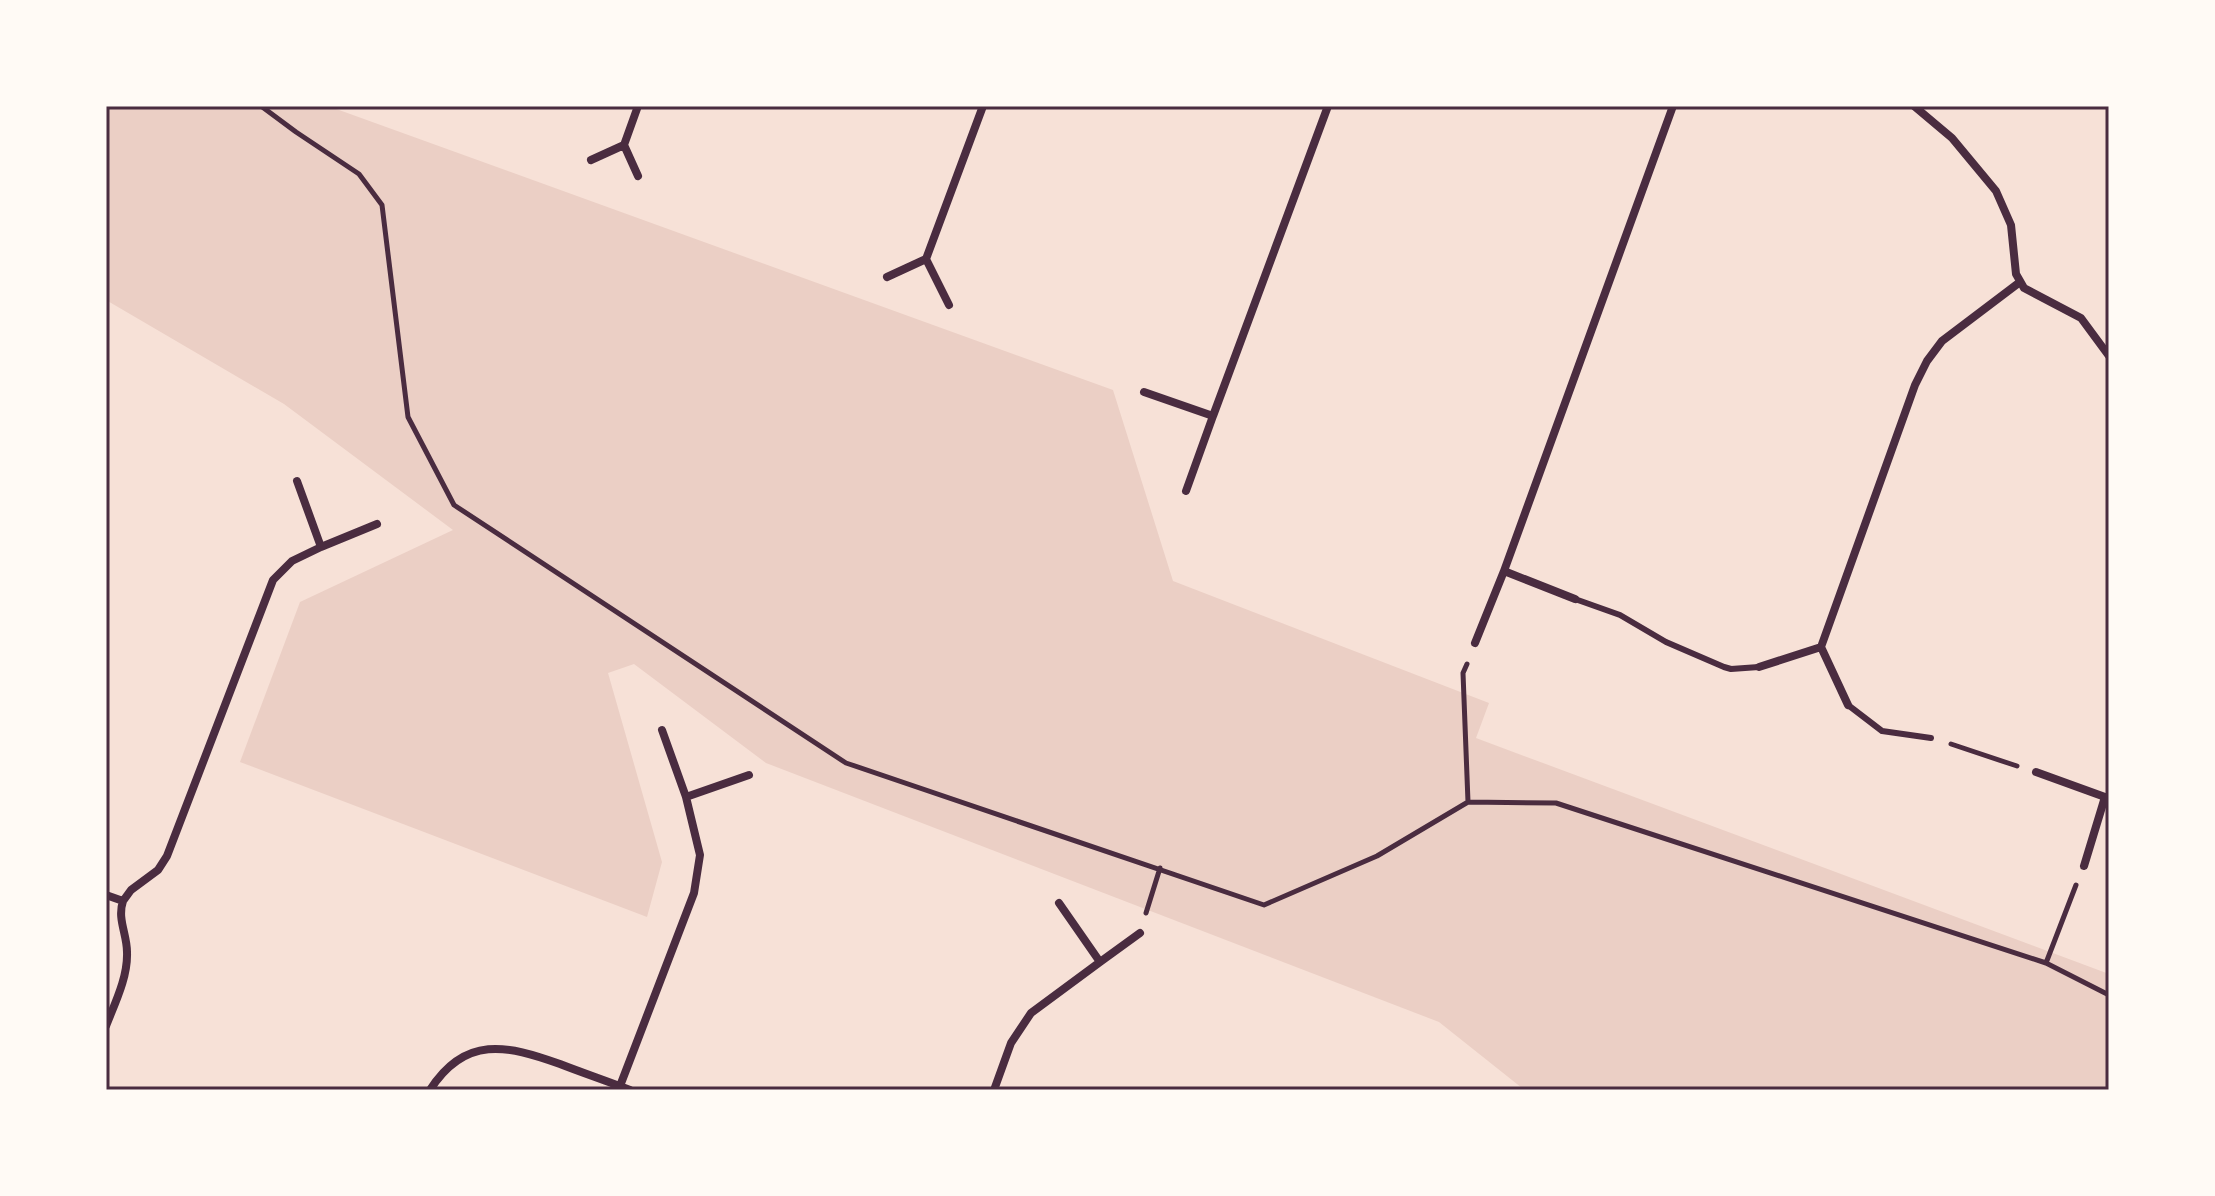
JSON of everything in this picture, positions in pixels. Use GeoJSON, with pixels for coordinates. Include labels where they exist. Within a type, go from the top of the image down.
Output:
{"type":"FeatureCollection","features":[{"type":"Feature","properties":{"kind":"street"},"geometry":{"type":"LineString","coordinates":[[638,106],[624,145],[638,176]]}},
{"type":"Feature","properties":{"kind":"street"},"geometry":{"type":"LineString","coordinates":[[887,277],[926,259],[983,106]]}},
{"type":"Feature","properties":{"kind":"street"},"geometry":{"type":"LineString","coordinates":[[1186,491],[1328,106]]}},
{"type":"Feature","properties":{"kind":"street"},"geometry":{"type":"LineString","coordinates":[[1475,643],[1673,106]]}},
{"type":"Feature","properties":{"kind":"street"},"geometry":{"type":"LineString","coordinates":[[1914,106],[1952,138],[1996,191],[2011,225],[2014,261],[2020,282],[2032,293],[2081,318],[2109,356]]}},
{"type":"Feature","properties":{"kind":"street"},"geometry":{"type":"LineString","coordinates":[[591,160],[624,145]]}},
{"type":"Feature","properties":{"kind":"street"},"geometry":{"type":"LineString","coordinates":[[926,259],[949,305]]}},
{"type":"Feature","properties":{"kind":"street"},"geometry":{"type":"LineString","coordinates":[[1848,705],[1821,647],[1915,385],[1942,341],[2020,282]]}},
{"type":"Feature","properties":{"kind":"street"},"geometry":{"type":"LineString","coordinates":[[1144,392],[1213,416]]}},
{"type":"Feature","properties":{"kind":"street"},"geometry":{"type":"LineString","coordinates":[[297,481],[321,547]]}},
{"type":"Feature","properties":{"kind":"street"},"geometry":{"type":"LineString","coordinates":[[106,1026],[128,953],[120,916],[123,901],[131,890],[158,870],[167,856],[273,580],[292,561],[377,524]]}},
{"type":"Feature","properties":{"kind":"street"},"geometry":{"type":"LineString","coordinates":[[1504,571],[1575,599]]}},
{"type":"Feature","properties":{"kind":"street"},"geometry":{"type":"LineString","coordinates":[[1759,667],[1821,647]]}},
{"type":"Feature","properties":{"kind":"street"},"geometry":{"type":"LineString","coordinates":[[620,1086],[696,884],[700,855],[686,797],[662,730]]}},
{"type":"Feature","properties":{"kind":"street"},"geometry":{"type":"LineString","coordinates":[[2036,772],[2105,797]]}},
{"type":"Feature","properties":{"kind":"street"},"geometry":{"type":"LineString","coordinates":[[686,797],[749,775]]}},
{"type":"Feature","properties":{"kind":"street"},"geometry":{"type":"LineString","coordinates":[[2084,866],[2109,788]]}},
{"type":"Feature","properties":{"kind":"street"},"geometry":{"type":"LineString","coordinates":[[106,895],[123,901]]}},
{"type":"Feature","properties":{"kind":"street"},"geometry":{"type":"LineString","coordinates":[[1059,903],[1100,962]]}},
{"type":"Feature","properties":{"kind":"street"},"geometry":{"type":"LineString","coordinates":[[994,1090],[1011,1043],[1031,1013],[1140,933]]}},
{"type":"Feature","properties":{"kind":"street"},"geometry":{"type":"LineString","coordinates":[[430,1090],[443,1071],[459,1059],[484,1049],[509,1048],[630,1090]]}},
{"type":"Feature","properties":{"kind":"lane"},"geometry":{"type":"LineString","coordinates":[[1575,599],[1620,615],[1724,667],[1759,667]]}},
{"type":"Feature","properties":{"kind":"lane"},"geometry":{"type":"LineString","coordinates":[[1848,705],[1882,731],[1931,738]]}},
{"type":"Feature","properties":{"kind":"path"},"geometry":{"type":"LineString","coordinates":[[261,106],[359,174],[382,205],[408,417],[454,505],[846,763],[1264,905],[1377,856],[1468,802],[1556,803],[2046,963],[2109,995]]}},
{"type":"Feature","properties":{"kind":"path"},"geometry":{"type":"LineString","coordinates":[[1468,802],[1463,673],[1475,643]]}},
{"type":"Feature","properties":{"kind":"path"},"geometry":{"type":"LineString","coordinates":[[1931,738],[2036,772]]}},
{"type":"Feature","properties":{"kind":"path"},"geometry":{"type":"LineString","coordinates":[[2046,963],[2084,866]]}},
{"type":"Feature","properties":{"kind":"path"},"geometry":{"type":"LineString","coordinates":[[1140,933],[1160,868]]}},
{"type":"Feature","properties":{"kind":"shaded area"},"geometry":{"type":"Polygon","coordinates":[[[106,106],[328,106],[1113,390],[1173,581],[1489,703],[1476,738],[2109,974],[2109,1090],[1522,1088],[1439,1022],[766,763],[634,664],[608,673],[662,862],[647,917],[240,762],[300,602],[453,530],[284,404],[106,300],[106,106]]]}}]}
